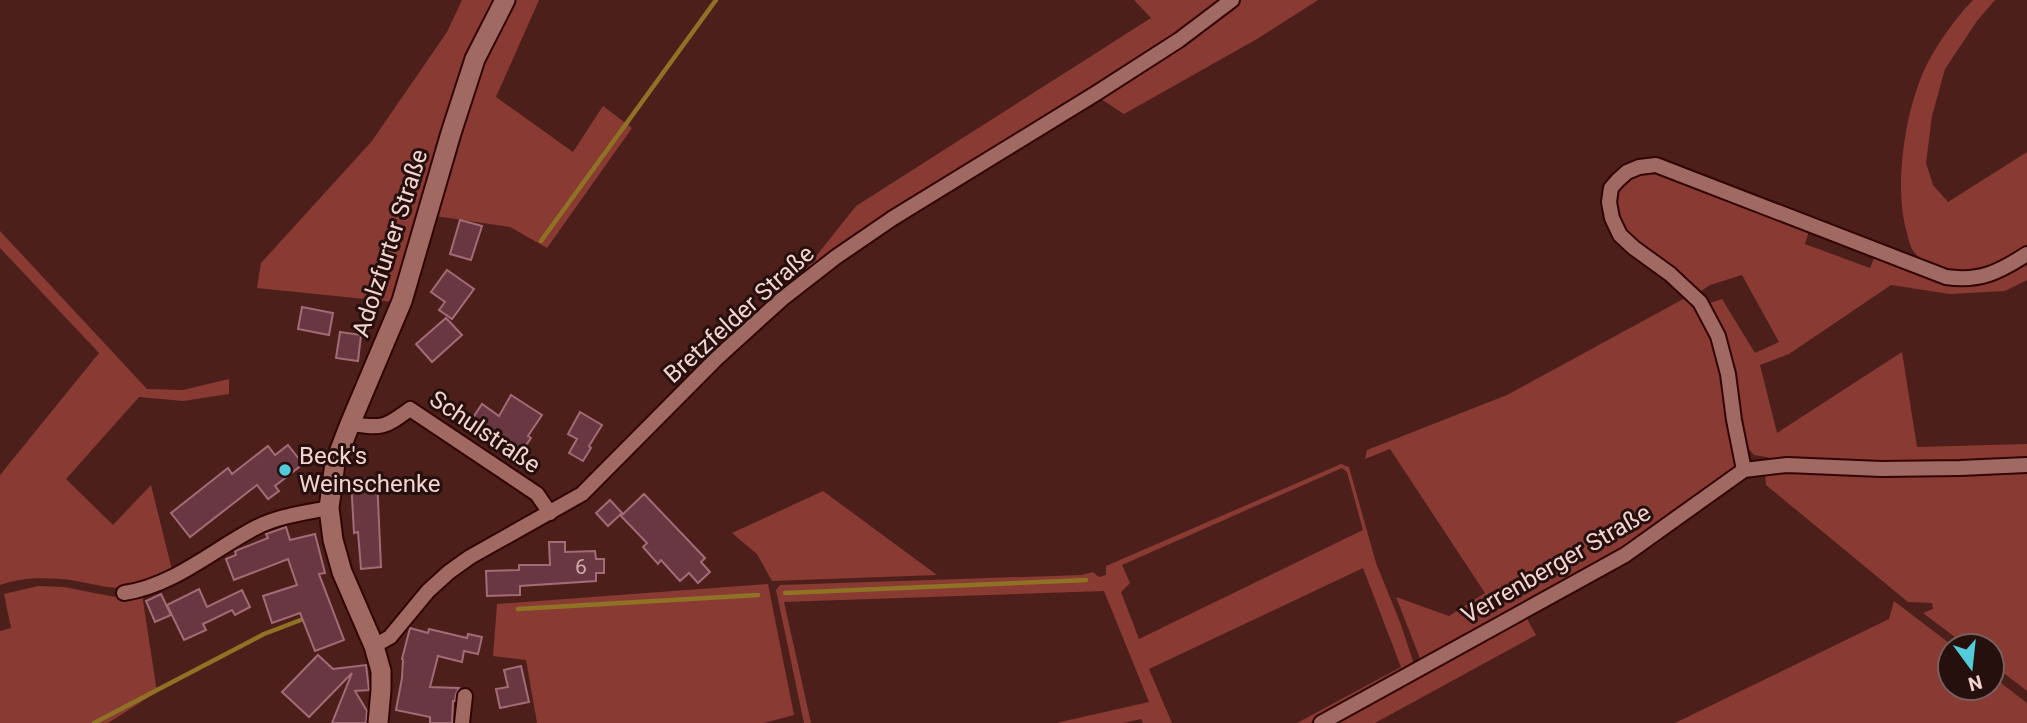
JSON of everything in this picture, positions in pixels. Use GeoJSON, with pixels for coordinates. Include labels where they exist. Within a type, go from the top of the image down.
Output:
{"type":"FeatureCollection","features":[{"type":"Feature","properties":{"kind":"main road","name":"Adolzfurter Straße"},"geometry":{"type":"LineString","coordinates":[[377,723],[382,690],[381,671],[374,646],[342,572],[333,540],[329,508],[335,463],[402,301],[475,59],[505,0]]}},
{"type":"Feature","properties":{"kind":"street","name":"Bretzfelder Straße"},"geometry":{"type":"LineString","coordinates":[[374,646],[390,637],[428,591],[449,572],[470,557],[582,494],[718,358],[782,299],[836,257],[893,218],[1169,47],[1232,0]]}},
{"type":"Feature","properties":{"kind":"street"},"geometry":{"type":"LineString","coordinates":[[1744,470],[1728,374],[1718,336],[1706,313],[1700,302],[1670,274],[1620,235],[1612,218],[1609,202],[1611,188],[1627,172],[1656,165],[1946,277],[1983,277],[2005,268],[2027,254]]}},
{"type":"Feature","properties":{"kind":"street","name":"Schulstraße"},"geometry":{"type":"LineString","coordinates":[[350,424],[379,427],[388,425],[410,409],[537,494],[550,513]]}},
{"type":"Feature","properties":{"kind":"street","name":"Verrenberger Straße"},"geometry":{"type":"LineString","coordinates":[[1321,723],[1625,555],[1744,470],[1787,465],[1881,469],[2027,465]]}},
{"type":"Feature","properties":{"kind":"street"},"geometry":{"type":"LineString","coordinates":[[124,593],[173,576],[257,527],[286,516],[329,508]]}},
{"type":"Feature","properties":{"kind":"street"},"geometry":{"type":"LineString","coordinates":[[462,723],[465,696]]}},
{"type":"Feature","properties":{"kind":"shaded area"},"geometry":{"type":"Polygon","coordinates":[[[462,0],[495,0],[394,302],[257,288],[261,263],[372,141],[447,32],[462,0]]]}},
{"type":"Feature","properties":{"kind":"shaded area"},"geometry":{"type":"Polygon","coordinates":[[[514,0],[539,0],[496,97],[573,152],[603,106],[632,128],[547,248],[510,227],[435,216],[484,60],[514,0]]]}},
{"type":"Feature","properties":{"kind":"shaded area"},"geometry":{"type":"Polygon","coordinates":[[[1134,0],[1318,0],[1257,39],[1124,114],[1095,95],[893,218],[782,299],[856,206],[1151,18],[1134,0]]]}},
{"type":"Feature","properties":{"kind":"shaded area"},"geometry":{"type":"Polygon","coordinates":[[[1973,0],[1995,0],[1977,21],[1945,69],[1932,116],[1926,163],[1933,185],[1948,202],[2027,152],[2027,249],[1984,271],[1962,273],[1928,264],[1913,251],[1903,216],[1901,177],[1905,136],[1920,80],[1943,38],[1973,0]]]}},
{"type":"Feature","properties":{"kind":"shaded area"},"geometry":{"type":"Polygon","coordinates":[[[1642,172],[1658,173],[1809,231],[1805,244],[1870,268],[1875,256],[1984,282],[2005,276],[2027,262],[2027,280],[2005,291],[1950,294],[1891,285],[1789,354],[1760,365],[1777,433],[1902,352],[1917,447],[2027,444],[2027,459],[1965,464],[1783,460],[1754,455],[1747,447],[1734,375],[1707,304],[1722,299],[1755,353],[1779,342],[1742,275],[1710,285],[1698,293],[1678,272],[1627,231],[1617,211],[1617,193],[1630,178],[1642,172]]]}},
{"type":"Feature","properties":{"kind":"shaded area"},"geometry":{"type":"Polygon","coordinates":[[[0,231],[147,389],[183,390],[229,379],[229,394],[183,401],[139,397],[66,479],[113,525],[151,485],[172,570],[144,584],[119,588],[44,578],[17,580],[0,585],[0,475],[99,353],[0,248],[0,231]]]}},
{"type":"Feature","properties":{"kind":"shaded area"},"geometry":{"type":"Polygon","coordinates":[[[1687,297],[1715,341],[1735,447],[1735,467],[1727,479],[1622,549],[1421,661],[1396,597],[1449,616],[1485,593],[1390,449],[1365,459],[1367,450],[1507,395],[1687,297]]]}},
{"type":"Feature","properties":{"kind":"shaded area"},"geometry":{"type":"Polygon","coordinates":[[[1341,464],[1349,467],[1376,563],[1413,661],[1410,667],[1310,723],[1297,723],[1401,667],[1363,568],[1149,669],[1172,723],[1143,723],[1141,719],[1123,723],[1056,723],[1149,702],[1104,591],[784,602],[811,723],[804,723],[776,590],[780,585],[1082,575],[1093,572],[1099,577],[1106,575],[1106,566],[1341,464]],[[1342,468],[1122,565],[1130,583],[1121,592],[1139,639],[1363,530],[1347,472],[1342,468]]]}},
{"type":"Feature","properties":{"kind":"shaded area"},"geometry":{"type":"Polygon","coordinates":[[[2027,469],[2027,691],[2006,675],[2006,632],[1948,632],[1923,613],[1933,609],[1932,603],[1908,602],[1766,485],[1765,473],[1786,470],[2027,469]]]}},
{"type":"Feature","properties":{"kind":"shaded area"},"geometry":{"type":"Polygon","coordinates":[[[823,491],[937,575],[772,581],[757,554],[732,533],[823,491]]]}},
{"type":"Feature","properties":{"kind":"shaded area"},"geometry":{"type":"Polygon","coordinates":[[[768,584],[794,715],[764,723],[537,723],[526,660],[493,656],[497,604],[768,584]]]}},
{"type":"Feature","properties":{"kind":"shaded area"},"geometry":{"type":"Polygon","coordinates":[[[38,586],[64,587],[115,597],[142,594],[157,692],[108,723],[0,723],[0,631],[11,628],[4,594],[38,586]]]}},
{"type":"Feature","properties":{"kind":"shaded area"},"geometry":{"type":"Polygon","coordinates":[[[1894,601],[1936,633],[1936,702],[2006,702],[2006,687],[2027,703],[2027,723],[1675,723],[1889,619],[1894,601]]]}},
{"type":"Feature","properties":{"kind":"shaded area"},"geometry":{"type":"Polygon","coordinates":[[[1526,617],[1536,635],[1375,723],[1333,723],[1526,617]]]}},
{"type":"Feature","properties":{"kind":"building"},"geometry":{"type":"Polygon","coordinates":[[[460,220],[482,226],[471,260],[450,254],[460,220]]]}},
{"type":"Feature","properties":{"kind":"building"},"geometry":{"type":"Polygon","coordinates":[[[447,270],[474,289],[452,319],[439,310],[445,302],[431,292],[447,270]]]}},
{"type":"Feature","properties":{"kind":"building"},"geometry":{"type":"Polygon","coordinates":[[[302,307],[333,313],[329,335],[298,329],[302,307]]]}},
{"type":"Feature","properties":{"kind":"building"},"geometry":{"type":"Polygon","coordinates":[[[446,318],[462,335],[432,362],[416,344],[446,318]]]}},
{"type":"Feature","properties":{"kind":"building"},"geometry":{"type":"Polygon","coordinates":[[[340,332],[361,335],[358,361],[336,358],[340,332]]]}},
{"type":"Feature","properties":{"kind":"building"},"geometry":{"type":"Polygon","coordinates":[[[511,395],[542,415],[522,451],[512,444],[509,448],[493,438],[492,440],[468,425],[482,404],[499,416],[511,395]]]}},
{"type":"Feature","properties":{"kind":"building"},"geometry":{"type":"Polygon","coordinates":[[[580,412],[602,425],[583,461],[569,453],[577,439],[568,434],[580,412]]]}},
{"type":"Feature","properties":{"kind":"building"},"geometry":{"type":"Polygon","coordinates":[[[288,445],[303,464],[275,486],[279,491],[268,499],[257,485],[190,537],[171,513],[228,468],[232,474],[268,446],[275,455],[288,445]]]}},
{"type":"Feature","properties":{"kind":"building"},"geometry":{"type":"Polygon","coordinates":[[[377,478],[381,567],[361,569],[358,532],[354,533],[351,480],[377,478]]]}},
{"type":"Feature","properties":{"kind":"building"},"geometry":{"type":"Polygon","coordinates":[[[644,494],[705,558],[701,562],[710,572],[698,583],[689,573],[680,581],[661,560],[658,564],[643,547],[647,543],[621,516],[644,494]]]}},
{"type":"Feature","properties":{"kind":"building"},"geometry":{"type":"Polygon","coordinates":[[[610,500],[622,513],[608,526],[596,513],[610,500]]]}},
{"type":"Feature","properties":{"kind":"building"},"geometry":{"type":"Polygon","coordinates":[[[286,527],[290,540],[315,534],[325,573],[319,574],[344,640],[315,651],[300,613],[272,623],[263,596],[297,585],[288,559],[234,580],[226,559],[236,555],[235,551],[268,538],[266,534],[286,527]]]}},
{"type":"Feature","properties":{"kind":"building"},"geometry":{"type":"Polygon","coordinates":[[[549,542],[565,542],[565,552],[595,551],[596,559],[604,559],[604,573],[596,573],[596,581],[520,586],[520,595],[487,596],[486,571],[519,570],[519,565],[550,565],[549,542]]]}},
{"type":"Feature","properties":{"kind":"building"},"geometry":{"type":"Polygon","coordinates":[[[199,589],[207,607],[242,590],[250,607],[235,615],[232,610],[203,624],[206,630],[184,640],[167,605],[199,589]]]}},
{"type":"Feature","properties":{"kind":"building"},"geometry":{"type":"Polygon","coordinates":[[[161,594],[171,615],[155,622],[146,601],[161,594]]]}},
{"type":"Feature","properties":{"kind":"building"},"geometry":{"type":"Polygon","coordinates":[[[410,628],[428,633],[429,629],[467,638],[468,634],[482,637],[478,654],[464,651],[462,662],[438,656],[430,687],[459,688],[453,701],[452,723],[430,723],[430,717],[396,710],[402,678],[402,659],[410,628]]]}},
{"type":"Feature","properties":{"kind":"building"},"geometry":{"type":"Polygon","coordinates":[[[318,655],[333,669],[366,665],[369,690],[355,691],[367,711],[366,723],[332,723],[352,673],[309,717],[282,692],[318,655]]]}},
{"type":"Feature","properties":{"kind":"building"},"geometry":{"type":"Polygon","coordinates":[[[521,666],[529,702],[500,708],[496,689],[508,687],[504,670],[521,666]]]}},
{"type":"Feature","properties":{"kind":"waterway"},"geometry":{"type":"LineString","coordinates":[[541,241],[716,0]]}},
{"type":"Feature","properties":{"kind":"waterway"},"geometry":{"type":"LineString","coordinates":[[785,593],[1086,580]]}},
{"type":"Feature","properties":{"kind":"waterway"},"geometry":{"type":"LineString","coordinates":[[518,609],[758,595]]}},
{"type":"Feature","properties":{"kind":"waterway"},"geometry":{"type":"LineString","coordinates":[[94,723],[264,634],[306,618]]}},
{"type":"Feature","properties":{"kind":"place","name":"Beck's Weinschenke"},"geometry":{"type":"Point","coordinates":[285,470]}}]}
